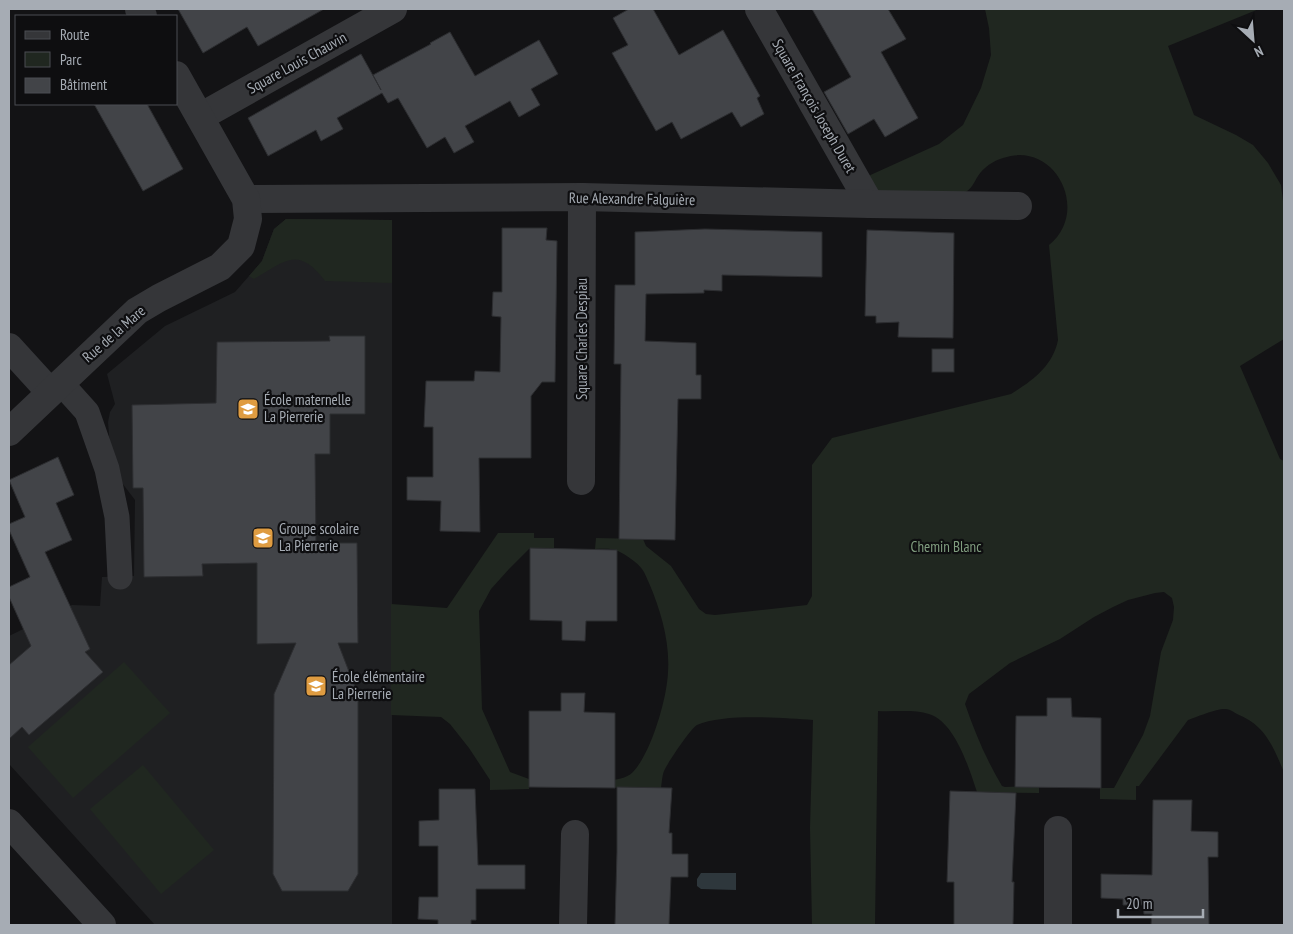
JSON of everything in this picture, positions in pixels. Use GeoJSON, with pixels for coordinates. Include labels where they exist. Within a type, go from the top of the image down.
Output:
{"type":"FeatureCollection","features":[{"type":"Feature","properties":{"kind":"street","name":"Square Louis Chauvin"},"geometry":{"type":"LineString","coordinates":[[200,117],[393,9]]}},
{"type":"Feature","properties":{"kind":"street","name":"Square François Joseph Duret"},"geometry":{"type":"LineString","coordinates":[[759,9],[870,204]]}},
{"type":"Feature","properties":{"kind":"street"},"geometry":{"type":"LineString","coordinates":[[178,78],[246,199]]}},
{"type":"Feature","properties":{"kind":"street","name":"Rue Alexandre Falguière"},"geometry":{"type":"LineString","coordinates":[[246,199],[582,197],[1018,206]]}},
{"type":"Feature","properties":{"kind":"street","name":"Square Charles Despiau"},"geometry":{"type":"LineString","coordinates":[[581,481],[582,197]]}},
{"type":"Feature","properties":{"kind":"street","name":"Rue de la Mare"},"geometry":{"type":"LineString","coordinates":[[9,432],[137,311],[220,267],[241,246],[248,219],[246,199]]}},
{"type":"Feature","properties":{"kind":"street"},"geometry":{"type":"LineString","coordinates":[[9,347],[87,412],[107,469],[117,517],[120,577]]}},
{"type":"Feature","properties":{"kind":"street"},"geometry":{"type":"LineString","coordinates":[[9,823],[102,925]]}},
{"type":"Feature","properties":{"kind":"street"},"geometry":{"type":"LineString","coordinates":[[1058,830],[1058,925]]}},
{"type":"Feature","properties":{"kind":"street"},"geometry":{"type":"LineString","coordinates":[[573,925],[575,834]]}},
{"type":"Feature","properties":{"kind":"shaded area","name":"Groupe scolaire La Pierrerie"},"geometry":{"type":"Polygon","coordinates":[[[286,219],[392,220],[392,924],[155,925],[9,764],[9,636],[72,605],[100,606],[102,577],[134,576],[135,500],[119,479],[110,447],[108,422],[110,412],[115,404],[107,374],[165,326],[235,292],[262,261],[274,229],[286,219]]]}},
{"type":"Feature","properties":{"kind":"shaded area"},"geometry":{"type":"Polygon","coordinates":[[[701,873],[736,873],[736,890],[701,889],[697,886],[697,879],[701,873]]]}},
{"type":"Feature","properties":{"kind":"green space","name":"Chemin Blanc"},"geometry":{"type":"Polygon","coordinates":[[[985,9],[1259,9],[1168,46],[1194,115],[1253,145],[1268,163],[1281,185],[1284,209],[1284,339],[1240,366],[1280,459],[1284,461],[1284,772],[1272,745],[1255,724],[1230,710],[1222,709],[1188,720],[1139,786],[1136,786],[1136,800],[1100,799],[1100,788],[1114,788],[1143,735],[1150,716],[1161,652],[1173,620],[1174,607],[1172,598],[1164,592],[1128,600],[1094,617],[1060,639],[1010,663],[969,694],[965,704],[986,756],[1002,786],[1039,786],[1039,793],[977,792],[960,747],[954,736],[938,719],[929,714],[917,712],[878,711],[875,925],[812,925],[810,828],[813,720],[754,717],[708,721],[694,727],[680,745],[664,771],[661,788],[592,787],[592,780],[614,780],[624,777],[633,772],[640,763],[657,725],[665,696],[668,672],[668,649],[661,616],[643,571],[628,556],[618,551],[595,549],[596,538],[643,539],[646,546],[671,566],[699,609],[706,614],[715,615],[807,605],[812,596],[812,465],[832,438],[1011,394],[1034,378],[1052,358],[1058,340],[1049,245],[1061,231],[1067,215],[1067,198],[1061,182],[1051,169],[1038,159],[1022,155],[1003,158],[986,167],[964,193],[890,195],[874,189],[866,177],[939,144],[963,125],[981,88],[991,55],[989,28],[985,9]]]}},
{"type":"Feature","properties":{"kind":"green space"},"geometry":{"type":"Polygon","coordinates":[[[286,219],[392,220],[392,283],[325,281],[307,263],[299,260],[283,262],[254,279],[249,276],[262,261],[274,229],[286,219]]]}},
{"type":"Feature","properties":{"kind":"green space"},"geometry":{"type":"Polygon","coordinates":[[[498,533],[534,533],[534,538],[554,538],[554,548],[530,548],[491,589],[479,611],[482,709],[510,772],[529,779],[551,779],[550,787],[490,790],[490,780],[469,748],[450,724],[441,717],[391,715],[391,604],[447,608],[498,533]]]}},
{"type":"Feature","properties":{"kind":"green space"},"geometry":{"type":"Polygon","coordinates":[[[124,662],[170,713],[73,798],[28,747],[124,662]]]}},
{"type":"Feature","properties":{"kind":"green space"},"geometry":{"type":"Polygon","coordinates":[[[143,765],[214,850],[161,894],[90,809],[143,765]]]}},
{"type":"Feature","properties":{"kind":"building"},"geometry":{"type":"Polygon","coordinates":[[[178,9],[324,9],[258,46],[247,27],[203,53],[178,9]]]}},
{"type":"Feature","properties":{"kind":"building"},"geometry":{"type":"Polygon","coordinates":[[[629,9],[653,9],[679,55],[723,30],[760,96],[757,98],[764,114],[741,127],[732,112],[681,139],[672,122],[656,131],[612,53],[628,45],[613,18],[629,9]]]}},
{"type":"Feature","properties":{"kind":"building"},"geometry":{"type":"Polygon","coordinates":[[[812,9],[888,9],[906,39],[881,52],[918,118],[885,137],[874,119],[848,134],[824,92],[851,77],[812,9]]]}},
{"type":"Feature","properties":{"kind":"building"},"geometry":{"type":"Polygon","coordinates":[[[450,32],[475,76],[539,40],[558,74],[531,89],[540,105],[519,117],[510,101],[465,126],[474,142],[454,153],[445,137],[427,148],[398,98],[388,103],[382,93],[337,118],[343,129],[321,141],[316,130],[268,156],[248,118],[361,54],[381,90],[373,75],[450,32]]]}},
{"type":"Feature","properties":{"kind":"building"},"geometry":{"type":"Polygon","coordinates":[[[95,105],[148,105],[183,169],[143,191],[95,105]]]}},
{"type":"Feature","properties":{"kind":"building"},"geometry":{"type":"Polygon","coordinates":[[[502,228],[547,228],[546,240],[557,241],[555,382],[542,382],[531,396],[531,458],[479,458],[480,532],[440,531],[441,501],[407,500],[407,477],[433,477],[433,427],[424,427],[426,381],[474,381],[475,371],[500,372],[501,317],[492,316],[493,292],[502,292],[502,228]]]}},
{"type":"Feature","properties":{"kind":"building"},"geometry":{"type":"Polygon","coordinates":[[[705,229],[822,232],[822,277],[722,275],[722,291],[704,290],[704,293],[646,294],[645,341],[696,343],[696,375],[701,375],[701,399],[678,399],[675,540],[619,539],[621,364],[614,364],[615,285],[635,285],[635,232],[705,229]]]}},
{"type":"Feature","properties":{"kind":"building"},"geometry":{"type":"Polygon","coordinates":[[[867,230],[954,233],[953,338],[898,337],[899,322],[876,323],[876,316],[865,316],[867,230]]]}},
{"type":"Feature","properties":{"kind":"building"},"geometry":{"type":"Polygon","coordinates":[[[329,336],[365,336],[365,414],[330,414],[330,454],[315,454],[316,543],[357,543],[358,643],[338,643],[358,695],[358,874],[348,891],[282,891],[273,874],[274,694],[296,643],[257,644],[257,563],[202,564],[203,576],[144,577],[143,488],[133,488],[132,405],[216,403],[217,342],[330,341],[329,336]]]}},
{"type":"Feature","properties":{"kind":"building"},"geometry":{"type":"Polygon","coordinates":[[[932,349],[954,349],[954,372],[932,372],[932,349]]]}},
{"type":"Feature","properties":{"kind":"building"},"geometry":{"type":"Polygon","coordinates":[[[58,457],[74,495],[56,503],[72,540],[45,552],[90,649],[85,652],[103,672],[29,735],[22,727],[9,739],[9,665],[31,646],[9,597],[9,587],[30,577],[9,530],[9,524],[25,517],[9,480],[58,457]]]}},
{"type":"Feature","properties":{"kind":"building"},"geometry":{"type":"Polygon","coordinates":[[[530,548],[617,550],[617,621],[586,621],[585,641],[562,640],[562,621],[530,620],[530,548]]]}},
{"type":"Feature","properties":{"kind":"building"},"geometry":{"type":"Polygon","coordinates":[[[561,693],[585,693],[584,712],[615,713],[615,788],[529,787],[529,711],[561,711],[561,693]]]}},
{"type":"Feature","properties":{"kind":"building"},"geometry":{"type":"Polygon","coordinates":[[[1047,698],[1071,698],[1072,717],[1101,718],[1101,788],[1015,787],[1016,716],[1047,716],[1047,698]]]}},
{"type":"Feature","properties":{"kind":"building"},"geometry":{"type":"Polygon","coordinates":[[[617,787],[672,788],[669,833],[672,833],[672,854],[688,854],[688,877],[671,877],[669,925],[615,925],[617,787]]]}},
{"type":"Feature","properties":{"kind":"building"},"geometry":{"type":"Polygon","coordinates":[[[439,789],[475,789],[478,865],[525,865],[525,889],[476,889],[476,920],[471,920],[471,925],[438,925],[438,920],[418,919],[419,897],[438,897],[438,846],[419,846],[419,821],[439,820],[439,789]]]}},
{"type":"Feature","properties":{"kind":"building"},"geometry":{"type":"Polygon","coordinates":[[[950,791],[1016,793],[1012,882],[1014,882],[1013,925],[954,925],[954,882],[947,882],[950,791]]]}},
{"type":"Feature","properties":{"kind":"building"},"geometry":{"type":"Polygon","coordinates":[[[1153,800],[1192,800],[1191,831],[1218,832],[1218,857],[1208,857],[1209,925],[1151,925],[1152,914],[1144,914],[1143,905],[1123,905],[1123,899],[1101,898],[1101,874],[1152,875],[1153,800]]]}},
{"type":"Feature","properties":{"kind":"place","name":"École maternelle La Pierrerie"},"geometry":{"type":"Point","coordinates":[248,409]}},
{"type":"Feature","properties":{"kind":"place","name":"Groupe scolaire La Pierrerie"},"geometry":{"type":"Point","coordinates":[263,538]}},
{"type":"Feature","properties":{"kind":"place","name":"École élémentaire La Pierrerie"},"geometry":{"type":"Point","coordinates":[316,686]}}]}
